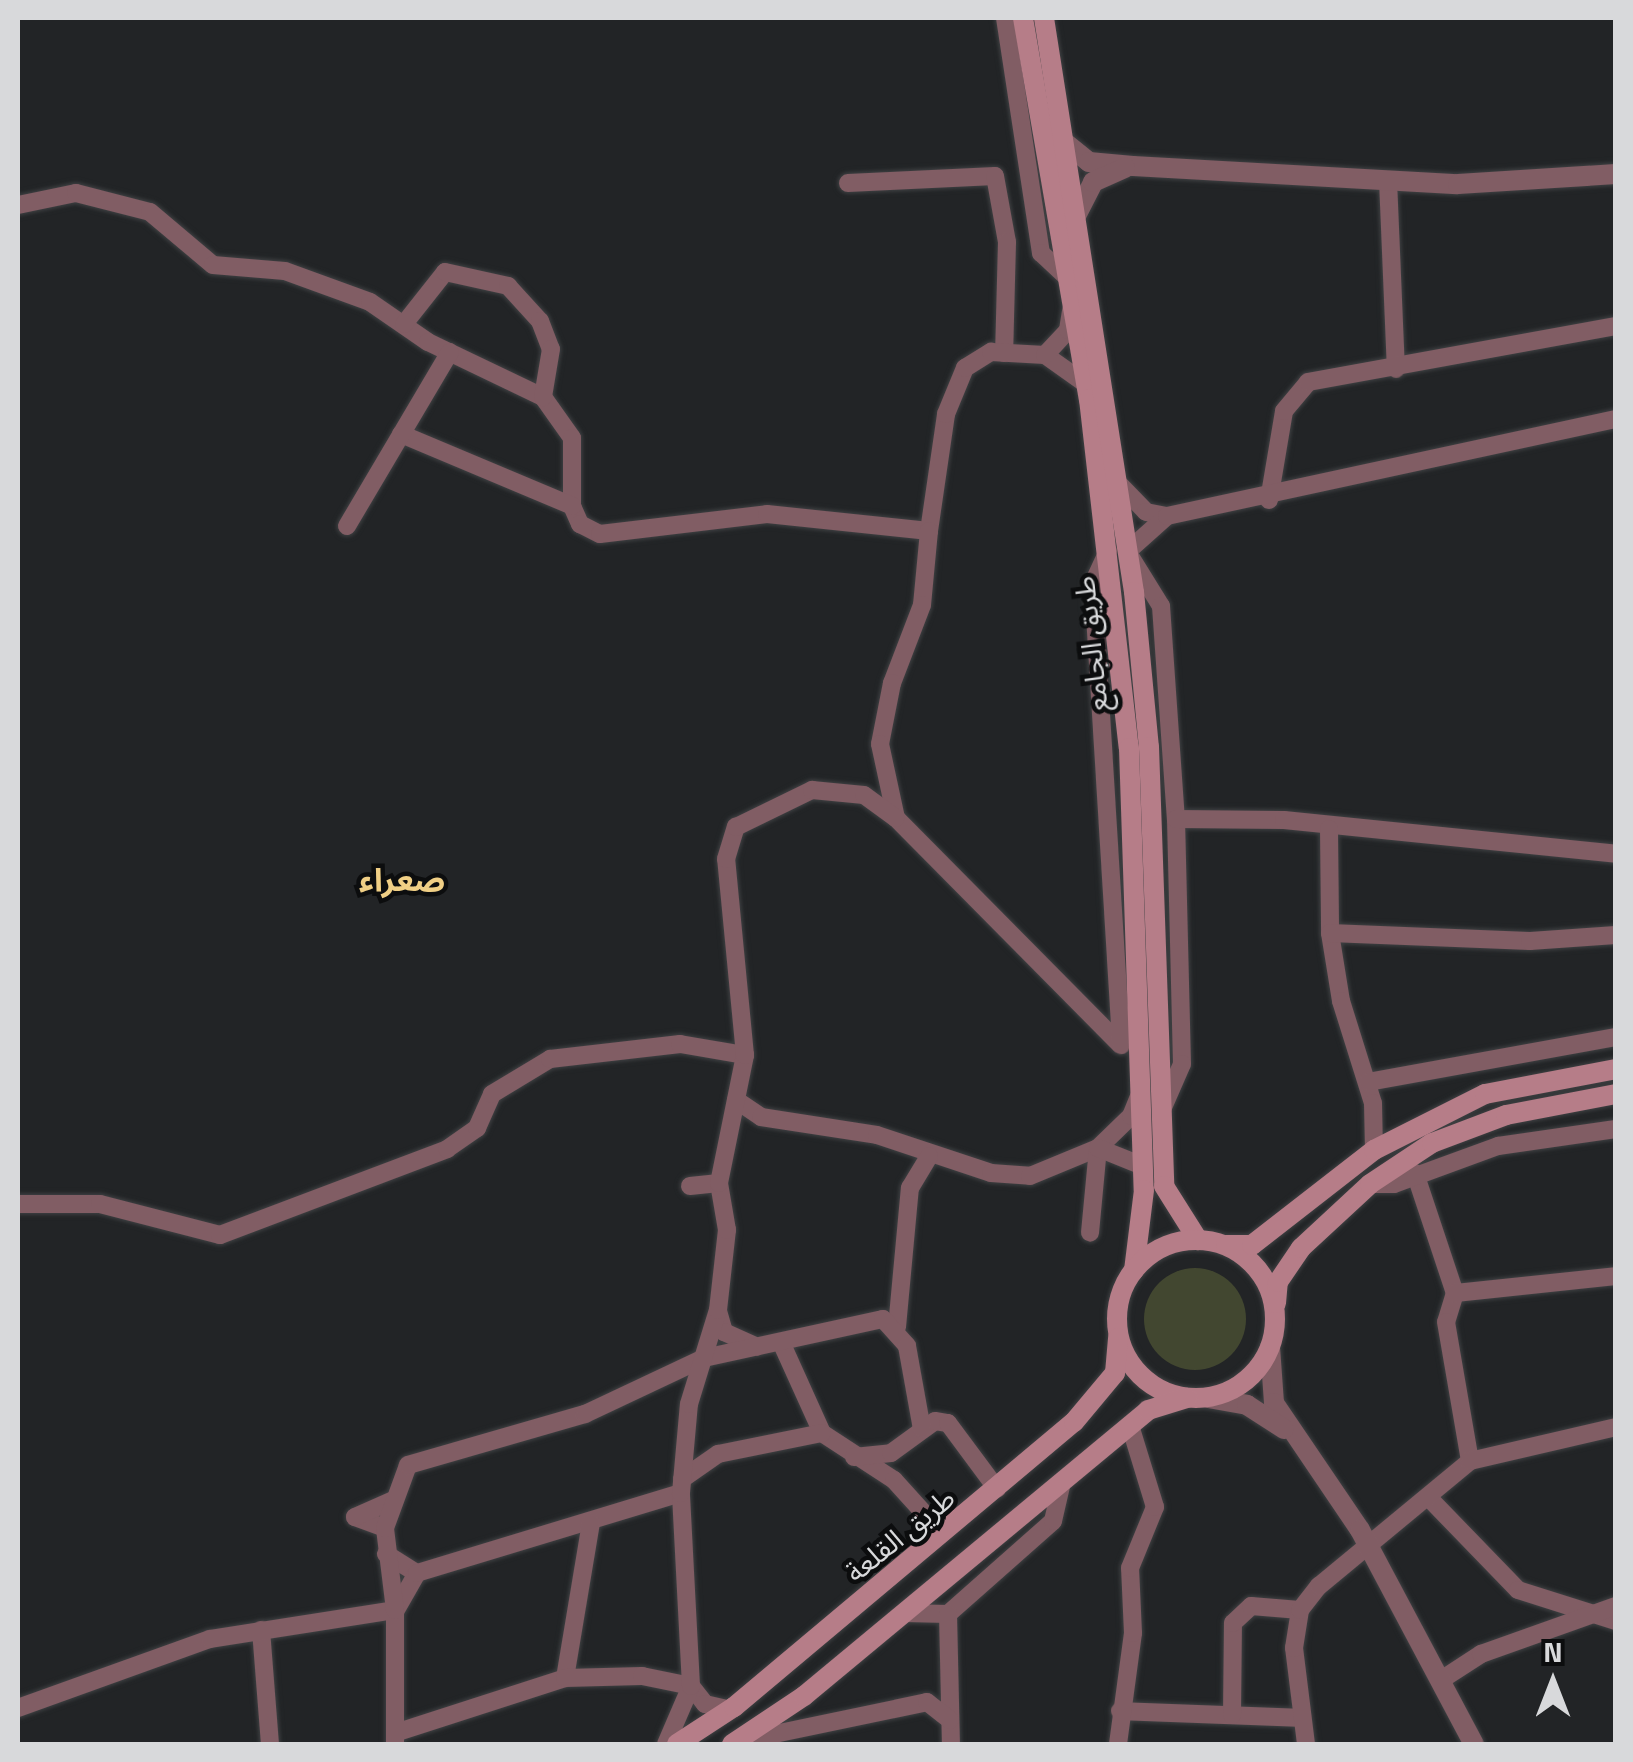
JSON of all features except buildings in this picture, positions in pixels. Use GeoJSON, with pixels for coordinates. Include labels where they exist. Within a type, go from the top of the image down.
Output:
{"type":"FeatureCollection","features":[{"type":"Feature","properties":{"kind":"main road","name":"طريق الجامع"},"geometry":{"type":"LineString","coordinates":[[1023,18],[1086,384],[1122,552],[1149,747],[1164,1186],[1198,1240]]}},
{"type":"Feature","properties":{"kind":"main road","name":"طريق الجامع"},"geometry":{"type":"LineString","coordinates":[[1044,18],[1120,485],[1143,1166],[1134,1270]]}},
{"type":"Feature","properties":{"kind":"main road"},"geometry":{"type":"LineString","coordinates":[[1198,1398],[1143,1378],[1118,1338],[1116,1314],[1134,1270],[1163,1248],[1198,1240],[1252,1245],[1374,1150],[1484,1094],[1616,1069]]}},
{"type":"Feature","properties":{"kind":"main road"},"geometry":{"type":"LineString","coordinates":[[734,1743],[904,1613],[1130,1425],[1246,1380],[1270,1347],[1275,1310],[1290,1263],[1370,1184],[1477,1124],[1616,1094]]}},
{"type":"Feature","properties":{"kind":"main road"},"geometry":{"type":"LineString","coordinates":[[1223,1245],[1264,1277],[1275,1310]]}},
{"type":"Feature","properties":{"kind":"main road","name":"طريق القلعة"},"geometry":{"type":"LineString","coordinates":[[677,1744],[730,1710],[966,1516],[1095,1402],[1115,1373],[1118,1338]]}},
{"type":"Feature","properties":{"kind":"street"},"geometry":{"type":"LineString","coordinates":[[1004,18],[1041,253],[1066,276]]}},
{"type":"Feature","properties":{"kind":"street"},"geometry":{"type":"LineString","coordinates":[[1064,140],[1089,162],[1133,166],[1388,180],[1539,183],[1616,174]]}},
{"type":"Feature","properties":{"kind":"street"},"geometry":{"type":"LineString","coordinates":[[1076,216],[1093,182],[1133,166]]}},
{"type":"Feature","properties":{"kind":"street"},"geometry":{"type":"LineString","coordinates":[[848,183],[995,176],[1007,242],[1004,353]]}},
{"type":"Feature","properties":{"kind":"street"},"geometry":{"type":"LineString","coordinates":[[1388,180],[1396,369]]}},
{"type":"Feature","properties":{"kind":"street"},"geometry":{"type":"LineString","coordinates":[[18,205],[57,194],[106,197],[150,212],[214,265],[285,271],[404,324],[450,352],[544,397],[572,438],[572,506],[580,524],[600,534],[767,514],[929,530]]}},
{"type":"Feature","properties":{"kind":"street"},"geometry":{"type":"LineString","coordinates":[[404,324],[444,272],[508,286],[540,321],[551,348],[544,397]]}},
{"type":"Feature","properties":{"kind":"street"},"geometry":{"type":"LineString","coordinates":[[1045,355],[1068,330],[1072,306]]}},
{"type":"Feature","properties":{"kind":"street"},"geometry":{"type":"LineString","coordinates":[[1269,500],[1293,394],[1308,382],[1616,326]]}},
{"type":"Feature","properties":{"kind":"street"},"geometry":{"type":"LineString","coordinates":[[346,526],[450,352]]}},
{"type":"Feature","properties":{"kind":"street"},"geometry":{"type":"LineString","coordinates":[[896,818],[880,744],[892,683],[922,605],[946,414],[965,368],[1004,353],[1045,355],[1086,384]]}},
{"type":"Feature","properties":{"kind":"street"},"geometry":{"type":"LineString","coordinates":[[1120,485],[1146,512],[1166,516],[1269,500],[1616,419]]}},
{"type":"Feature","properties":{"kind":"street"},"geometry":{"type":"LineString","coordinates":[[402,434],[572,506]]}},
{"type":"Feature","properties":{"kind":"street"},"geometry":{"type":"LineString","coordinates":[[1120,1044],[1112,818],[1092,582],[1166,516]]}},
{"type":"Feature","properties":{"kind":"street"},"geometry":{"type":"LineString","coordinates":[[1122,552],[1161,606],[1176,819],[1182,1064],[1161,1112]]}},
{"type":"Feature","properties":{"kind":"street"},"geometry":{"type":"LineString","coordinates":[[666,1744],[691,1686],[682,1486],[690,1404],[718,1310],[727,1230],[720,1183],[744,1055],[726,900],[736,827],[812,790],[864,795],[896,818],[1140,1063]]}},
{"type":"Feature","properties":{"kind":"street"},"geometry":{"type":"LineString","coordinates":[[1176,819],[1284,820],[1329,829],[1616,854]]}},
{"type":"Feature","properties":{"kind":"street"},"geometry":{"type":"LineString","coordinates":[[1329,829],[1330,933],[1341,1000],[1368,1082],[1379,1135],[1374,1150]]}},
{"type":"Feature","properties":{"kind":"street"},"geometry":{"type":"LineString","coordinates":[[1330,933],[1530,941],[1616,936]]}},
{"type":"Feature","properties":{"kind":"street"},"geometry":{"type":"LineString","coordinates":[[1368,1082],[1616,1037]]}},
{"type":"Feature","properties":{"kind":"street"},"geometry":{"type":"LineString","coordinates":[[18,1204],[100,1204],[220,1235],[447,1149],[476,1128],[492,1094],[550,1058],[680,1044],[744,1055]]}},
{"type":"Feature","properties":{"kind":"street"},"geometry":{"type":"LineString","coordinates":[[736,1100],[761,1117],[877,1135],[929,1156],[1030,1176],[1098,1148],[1131,1116],[1141,1094]]}},
{"type":"Feature","properties":{"kind":"street"},"geometry":{"type":"LineString","coordinates":[[730,1136],[761,1117]]}},
{"type":"Feature","properties":{"kind":"street"},"geometry":{"type":"LineString","coordinates":[[1370,1184],[1498,1146],[1616,1129]]}},
{"type":"Feature","properties":{"kind":"street"},"geometry":{"type":"LineString","coordinates":[[1098,1148],[1143,1166]]}},
{"type":"Feature","properties":{"kind":"street"},"geometry":{"type":"LineString","coordinates":[[1090,1233],[1098,1148]]}},
{"type":"Feature","properties":{"kind":"street"},"geometry":{"type":"LineString","coordinates":[[922,1429],[897,1327],[910,1188],[929,1156]]}},
{"type":"Feature","properties":{"kind":"street"},"geometry":{"type":"LineString","coordinates":[[1414,1173],[1455,1293],[1446,1322],[1470,1462]]}},
{"type":"Feature","properties":{"kind":"street"},"geometry":{"type":"LineString","coordinates":[[690,1186],[720,1183]]}},
{"type":"Feature","properties":{"kind":"street"},"geometry":{"type":"LineString","coordinates":[[1455,1293],[1616,1276]]}},
{"type":"Feature","properties":{"kind":"street"},"geometry":{"type":"LineString","coordinates":[[718,1310],[724,1332],[758,1347]]}},
{"type":"Feature","properties":{"kind":"street"},"geometry":{"type":"LineString","coordinates":[[730,1710],[705,1704],[691,1686],[642,1676],[566,1678],[395,1739],[395,1610],[384,1528],[391,1501],[408,1465],[651,1390],[704,1358],[883,1319],[897,1327]]}},
{"type":"Feature","properties":{"kind":"street"},"geometry":{"type":"LineString","coordinates":[[781,1342],[807,1412],[822,1433],[894,1480],[931,1520],[966,1516]]}},
{"type":"Feature","properties":{"kind":"street"},"geometry":{"type":"LineString","coordinates":[[1270,1347],[1268,1382],[1294,1437],[1370,1548],[1474,1744]]}},
{"type":"Feature","properties":{"kind":"street"},"geometry":{"type":"LineString","coordinates":[[651,1390],[676,1392],[690,1404]]}},
{"type":"Feature","properties":{"kind":"street"},"geometry":{"type":"LineString","coordinates":[[1198,1398],[1247,1405],[1294,1437]]}},
{"type":"Feature","properties":{"kind":"street"},"geometry":{"type":"LineString","coordinates":[[800,1435],[807,1412]]}},
{"type":"Feature","properties":{"kind":"street"},"geometry":{"type":"LineString","coordinates":[[854,1457],[891,1453],[922,1429],[948,1424],[996,1490]]}},
{"type":"Feature","properties":{"kind":"street"},"geometry":{"type":"LineString","coordinates":[[1118,1744],[1133,1633],[1130,1568],[1155,1507],[1130,1425]]}},
{"type":"Feature","properties":{"kind":"street"},"geometry":{"type":"LineString","coordinates":[[1306,1744],[1294,1648],[1300,1610],[1470,1462],[1616,1427]]}},
{"type":"Feature","properties":{"kind":"street"},"geometry":{"type":"LineString","coordinates":[[687,1429],[718,1454]]}},
{"type":"Feature","properties":{"kind":"street"},"geometry":{"type":"LineString","coordinates":[[18,1708],[210,1639],[395,1610],[418,1574],[590,1523],[682,1486],[718,1454],[822,1433]]}},
{"type":"Feature","properties":{"kind":"street"},"geometry":{"type":"LineString","coordinates":[[891,1453],[894,1480]]}},
{"type":"Feature","properties":{"kind":"street"},"geometry":{"type":"LineString","coordinates":[[904,1613],[939,1614],[1053,1520],[1062,1482]]}},
{"type":"Feature","properties":{"kind":"street"},"geometry":{"type":"LineString","coordinates":[[1428,1497],[1518,1590],[1606,1609],[1616,1621]]}},
{"type":"Feature","properties":{"kind":"street"},"geometry":{"type":"LineString","coordinates":[[384,1528],[355,1516],[391,1501]]}},
{"type":"Feature","properties":{"kind":"street"},"geometry":{"type":"LineString","coordinates":[[566,1678],[590,1523]]}},
{"type":"Feature","properties":{"kind":"street"},"geometry":{"type":"LineString","coordinates":[[386,1554],[418,1574]]}},
{"type":"Feature","properties":{"kind":"street"},"geometry":{"type":"LineString","coordinates":[[1232,1715],[1233,1623],[1251,1606],[1300,1610]]}},
{"type":"Feature","properties":{"kind":"street"},"geometry":{"type":"LineString","coordinates":[[1441,1680],[1480,1654],[1606,1609]]}},
{"type":"Feature","properties":{"kind":"street"},"geometry":{"type":"LineString","coordinates":[[939,1614],[946,1636],[951,1744]]}},
{"type":"Feature","properties":{"kind":"street"},"geometry":{"type":"LineString","coordinates":[[261,1630],[270,1744]]}},
{"type":"Feature","properties":{"kind":"street"},"geometry":{"type":"LineString","coordinates":[[734,1743],[793,1738],[927,1702],[948,1680]]}},
{"type":"Feature","properties":{"kind":"street"},"geometry":{"type":"LineString","coordinates":[[927,1702],[950,1720]]}},
{"type":"Feature","properties":{"kind":"street"},"geometry":{"type":"LineString","coordinates":[[1120,1710],[1302,1718]]}},
{"type":"Feature","properties":{"kind":"green space"},"geometry":{"type":"Polygon","coordinates":[[[1195,1268],[1215,1271],[1238,1290],[1246,1319],[1243,1339],[1224,1362],[1195,1370],[1175,1367],[1152,1348],[1144,1319],[1147,1299],[1166,1276],[1195,1268]]]}},
{"type":"Feature","properties":{"kind":"district","name":"صعراء"},"geometry":{"type":"Point","coordinates":[402,879]}}]}
